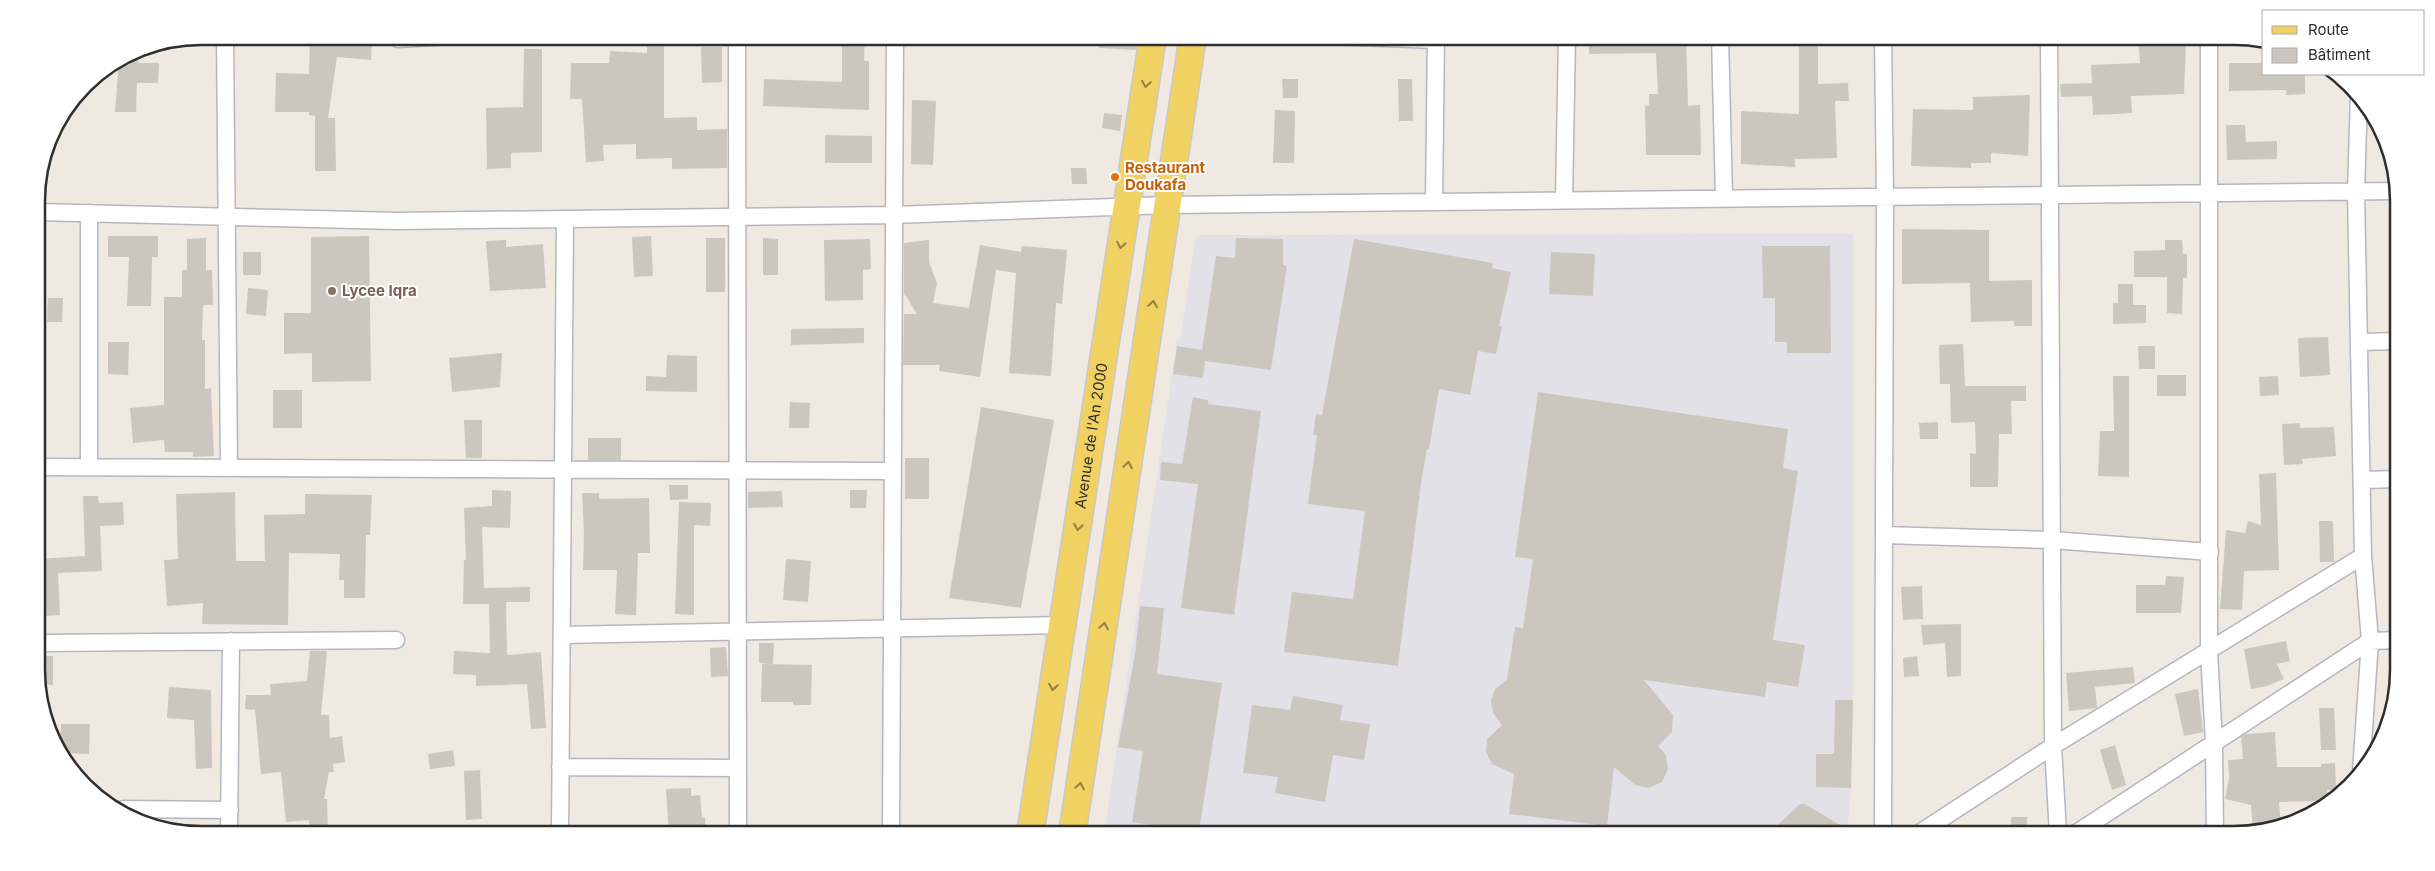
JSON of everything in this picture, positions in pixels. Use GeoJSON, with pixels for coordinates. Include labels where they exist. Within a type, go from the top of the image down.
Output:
{"type":"FeatureCollection","features":[{"type":"Feature","properties":{"kind":"main road","name":"Avenue de l'An 2000"},"geometry":{"type":"LineString","coordinates":[[1031,826],[1152,45]]}},
{"type":"Feature","properties":{"kind":"main road"},"geometry":{"type":"LineString","coordinates":[[1073,826],[1192,45]]}},
{"type":"Feature","properties":{"kind":"street"},"geometry":{"type":"LineString","coordinates":[[225,45],[229,468]]}},
{"type":"Feature","properties":{"kind":"street"},"geometry":{"type":"LineString","coordinates":[[737,45],[738,826]]}},
{"type":"Feature","properties":{"kind":"street"},"geometry":{"type":"LineString","coordinates":[[890,826],[895,45]]}},
{"type":"Feature","properties":{"kind":"street"},"geometry":{"type":"LineString","coordinates":[[1434,202],[1436,45]]}},
{"type":"Feature","properties":{"kind":"street"},"geometry":{"type":"LineString","coordinates":[[1564,200],[1567,45]]}},
{"type":"Feature","properties":{"kind":"street"},"geometry":{"type":"LineString","coordinates":[[1720,45],[1724,198]]}},
{"type":"Feature","properties":{"kind":"street"},"geometry":{"type":"LineString","coordinates":[[1883,45],[1885,196],[1883,826]]}},
{"type":"Feature","properties":{"kind":"street"},"geometry":{"type":"LineString","coordinates":[[2049,45],[2053,746],[2058,826]]}},
{"type":"Feature","properties":{"kind":"street"},"geometry":{"type":"LineString","coordinates":[[2209,45],[2209,652],[2214,743],[2215,826]]}},
{"type":"Feature","properties":{"kind":"street"},"geometry":{"type":"LineString","coordinates":[[2359,107],[2356,192],[2363,556],[2370,641],[2362,759]]}},
{"type":"Feature","properties":{"kind":"street"},"geometry":{"type":"LineString","coordinates":[[45,212],[396,221],[893,215],[1168,205],[2390,191]]}},
{"type":"Feature","properties":{"kind":"street"},"geometry":{"type":"LineString","coordinates":[[89,214],[89,467]]}},
{"type":"Feature","properties":{"kind":"street"},"geometry":{"type":"LineString","coordinates":[[560,826],[565,219]]}},
{"type":"Feature","properties":{"kind":"street"},"geometry":{"type":"LineString","coordinates":[[2360,342],[2390,341]]}},
{"type":"Feature","properties":{"kind":"street"},"geometry":{"type":"LineString","coordinates":[[45,467],[891,471]]}},
{"type":"Feature","properties":{"kind":"street"},"geometry":{"type":"LineString","coordinates":[[2363,480],[2390,479]]}},
{"type":"Feature","properties":{"kind":"street"},"geometry":{"type":"LineString","coordinates":[[1884,535],[2052,540],[2210,552]]}},
{"type":"Feature","properties":{"kind":"street"},"geometry":{"type":"LineString","coordinates":[[1930,826],[2053,746],[2363,556]]}},
{"type":"Feature","properties":{"kind":"street"},"geometry":{"type":"LineString","coordinates":[[562,635],[1063,625]]}},
{"type":"Feature","properties":{"kind":"street"},"geometry":{"type":"LineString","coordinates":[[45,643],[396,640]]}},
{"type":"Feature","properties":{"kind":"street"},"geometry":{"type":"LineString","coordinates":[[2087,826],[2370,641],[2390,640]]}},
{"type":"Feature","properties":{"kind":"street"},"geometry":{"type":"LineString","coordinates":[[229,826],[231,641]]}},
{"type":"Feature","properties":{"kind":"street"},"geometry":{"type":"LineString","coordinates":[[560,767],[738,768]]}},
{"type":"Feature","properties":{"kind":"street"},"geometry":{"type":"LineString","coordinates":[[130,809],[230,810]]}},
{"type":"Feature","properties":{"kind":"shaded area"},"geometry":{"type":"Polygon","coordinates":[[[1853,234],[1853,700],[1851,788],[1848,826],[1105,826],[1177,340],[1180,340],[1196,235],[1853,234]]]}},
{"type":"Feature","properties":{"kind":"building"},"geometry":{"type":"Polygon","coordinates":[[[310,45],[372,45],[371,60],[337,57],[328,118],[335,118],[336,171],[315,171],[315,116],[309,115],[309,112],[275,112],[276,73],[309,74],[310,45]]]}},
{"type":"Feature","properties":{"kind":"building"},"geometry":{"type":"Polygon","coordinates":[[[647,45],[664,45],[664,118],[697,117],[697,130],[727,129],[727,168],[672,169],[672,158],[636,159],[636,144],[603,145],[604,161],[586,162],[582,99],[570,99],[571,63],[609,63],[610,51],[647,53],[647,45]]]}},
{"type":"Feature","properties":{"kind":"building"},"geometry":{"type":"Polygon","coordinates":[[[842,45],[865,45],[864,61],[869,61],[869,110],[763,106],[764,79],[842,82],[842,45]]]}},
{"type":"Feature","properties":{"kind":"building"},"geometry":{"type":"Polygon","coordinates":[[[1099,45],[1137,45],[1136,50],[1099,48],[1099,45]]]}},
{"type":"Feature","properties":{"kind":"building"},"geometry":{"type":"Polygon","coordinates":[[[1589,45],[1686,45],[1688,106],[1700,105],[1701,155],[1646,155],[1645,106],[1649,105],[1649,94],[1658,94],[1656,53],[1589,54],[1589,45]]]}},
{"type":"Feature","properties":{"kind":"building"},"geometry":{"type":"Polygon","coordinates":[[[1799,45],[1818,45],[1818,84],[1848,83],[1849,101],[1835,101],[1837,158],[1795,159],[1795,167],[1741,164],[1741,111],[1799,114],[1799,45]]]}},
{"type":"Feature","properties":{"kind":"building"},"geometry":{"type":"Polygon","coordinates":[[[2139,45],[2186,45],[2184,94],[2131,96],[2132,113],[2093,115],[2092,96],[2061,97],[2060,84],[2092,83],[2091,65],[2140,63],[2139,45]]]}},
{"type":"Feature","properties":{"kind":"building"},"geometry":{"type":"Polygon","coordinates":[[[701,47],[722,47],[722,82],[702,83],[701,47]]]}},
{"type":"Feature","properties":{"kind":"building"},"geometry":{"type":"Polygon","coordinates":[[[524,49],[542,49],[542,152],[511,153],[511,168],[487,169],[486,108],[523,107],[524,49]]]}},
{"type":"Feature","properties":{"kind":"building"},"geometry":{"type":"Polygon","coordinates":[[[138,58],[138,63],[159,63],[158,83],[137,83],[136,112],[115,112],[118,69],[138,58]]]}},
{"type":"Feature","properties":{"kind":"building"},"geometry":{"type":"Polygon","coordinates":[[[2229,63],[2262,63],[2262,75],[2305,75],[2305,94],[2286,95],[2286,90],[2229,91],[2229,63]]]}},
{"type":"Feature","properties":{"kind":"building"},"geometry":{"type":"Polygon","coordinates":[[[1282,79],[1298,79],[1298,98],[1283,98],[1282,79]]]}},
{"type":"Feature","properties":{"kind":"building"},"geometry":{"type":"Polygon","coordinates":[[[1398,79],[1412,79],[1413,121],[1399,121],[1398,79]]]}},
{"type":"Feature","properties":{"kind":"building"},"geometry":{"type":"Polygon","coordinates":[[[2030,95],[2028,156],[1991,153],[1991,163],[1971,163],[1971,168],[1911,166],[1913,109],[1973,110],[1973,97],[2030,95]]]}},
{"type":"Feature","properties":{"kind":"building"},"geometry":{"type":"Polygon","coordinates":[[[912,100],[936,101],[933,165],[911,164],[912,100]]]}},
{"type":"Feature","properties":{"kind":"building"},"geometry":{"type":"Polygon","coordinates":[[[1275,110],[1295,111],[1294,163],[1273,163],[1275,110]]]}},
{"type":"Feature","properties":{"kind":"building"},"geometry":{"type":"Polygon","coordinates":[[[1104,113],[1122,115],[1120,131],[1102,128],[1104,113]]]}},
{"type":"Feature","properties":{"kind":"building"},"geometry":{"type":"Polygon","coordinates":[[[2226,125],[2245,125],[2246,142],[2277,141],[2277,159],[2227,160],[2226,125]]]}},
{"type":"Feature","properties":{"kind":"building"},"geometry":{"type":"Polygon","coordinates":[[[825,135],[872,136],[872,163],[825,163],[825,135]]]}},
{"type":"Feature","properties":{"kind":"building"},"geometry":{"type":"Polygon","coordinates":[[[1071,168],[1086,168],[1087,184],[1072,184],[1071,168]]]}},
{"type":"Feature","properties":{"kind":"building"},"geometry":{"type":"Polygon","coordinates":[[[1902,229],[1989,230],[1989,281],[2032,280],[2032,326],[2014,326],[2014,321],[1971,322],[1970,283],[1902,284],[1902,229]]]}},
{"type":"Feature","properties":{"kind":"building"},"geometry":{"type":"Polygon","coordinates":[[[108,236],[158,236],[158,257],[152,257],[151,306],[127,306],[129,257],[108,257],[108,236]]]}},
{"type":"Feature","properties":{"kind":"building"},"geometry":{"type":"Polygon","coordinates":[[[369,236],[371,381],[312,382],[312,353],[284,354],[284,313],[311,313],[311,237],[369,236]]]}},
{"type":"Feature","properties":{"kind":"building"},"geometry":{"type":"Polygon","coordinates":[[[651,236],[653,276],[634,277],[632,237],[651,236]]]}},
{"type":"Feature","properties":{"kind":"building"},"geometry":{"type":"Polygon","coordinates":[[[206,238],[206,270],[212,270],[213,305],[203,305],[202,340],[205,340],[205,389],[211,388],[214,456],[193,457],[193,452],[165,452],[164,440],[133,443],[130,408],[164,405],[164,297],[182,297],[182,270],[187,270],[187,239],[206,238]]]}},
{"type":"Feature","properties":{"kind":"building"},"geometry":{"type":"Polygon","coordinates":[[[706,238],[725,238],[725,292],[706,292],[706,238]]]}},
{"type":"Feature","properties":{"kind":"building"},"geometry":{"type":"Polygon","coordinates":[[[763,238],[778,239],[778,275],[763,275],[763,238]]]}},
{"type":"Feature","properties":{"kind":"building"},"geometry":{"type":"Polygon","coordinates":[[[1236,238],[1283,239],[1283,265],[1287,266],[1271,370],[1205,361],[1203,378],[1173,374],[1177,346],[1202,350],[1216,256],[1235,258],[1236,238]]]}},
{"type":"Feature","properties":{"kind":"building"},"geometry":{"type":"Polygon","coordinates":[[[870,239],[871,269],[863,270],[863,300],[825,301],[824,240],[870,239]]]}},
{"type":"Feature","properties":{"kind":"building"},"geometry":{"type":"Polygon","coordinates":[[[1354,239],[1493,263],[1492,268],[1511,272],[1499,326],[1502,327],[1496,354],[1478,351],[1470,395],[1439,389],[1421,483],[1398,666],[1284,652],[1292,592],[1353,599],[1365,511],[1308,504],[1317,435],[1313,435],[1316,414],[1322,415],[1354,239]]]}},
{"type":"Feature","properties":{"kind":"building"},"geometry":{"type":"Polygon","coordinates":[[[506,240],[506,247],[543,244],[546,288],[490,291],[486,241],[506,240]]]}},
{"type":"Feature","properties":{"kind":"building"},"geometry":{"type":"Polygon","coordinates":[[[929,240],[929,262],[937,283],[933,303],[969,308],[980,245],[1021,252],[1022,246],[1067,250],[1062,304],[1056,303],[1051,376],[1009,373],[1016,273],[996,270],[980,377],[939,371],[940,365],[903,365],[904,314],[917,314],[904,293],[904,243],[929,240]]]}},
{"type":"Feature","properties":{"kind":"building"},"geometry":{"type":"Polygon","coordinates":[[[2165,240],[2182,240],[2183,254],[2187,254],[2187,278],[2183,278],[2182,314],[2167,313],[2167,277],[2134,277],[2134,251],[2165,250],[2165,240]]]}},
{"type":"Feature","properties":{"kind":"building"},"geometry":{"type":"Polygon","coordinates":[[[1762,246],[1830,246],[1831,353],[1787,353],[1787,342],[1775,342],[1775,298],[1763,298],[1762,246]]]}},
{"type":"Feature","properties":{"kind":"building"},"geometry":{"type":"Polygon","coordinates":[[[243,252],[261,252],[261,275],[243,275],[243,252]]]}},
{"type":"Feature","properties":{"kind":"building"},"geometry":{"type":"Polygon","coordinates":[[[1551,252],[1595,254],[1593,296],[1549,294],[1551,252]]]}},
{"type":"Feature","properties":{"kind":"building"},"geometry":{"type":"Polygon","coordinates":[[[2118,284],[2133,284],[2133,305],[2146,305],[2146,323],[2113,324],[2113,303],[2118,303],[2118,284]]]}},
{"type":"Feature","properties":{"kind":"building"},"geometry":{"type":"Polygon","coordinates":[[[248,288],[268,290],[266,316],[246,314],[248,288]]]}},
{"type":"Feature","properties":{"kind":"building"},"geometry":{"type":"Polygon","coordinates":[[[48,298],[63,298],[62,322],[47,322],[48,298]]]}},
{"type":"Feature","properties":{"kind":"building"},"geometry":{"type":"Polygon","coordinates":[[[864,328],[864,343],[791,345],[791,329],[864,328]]]}},
{"type":"Feature","properties":{"kind":"building"},"geometry":{"type":"Polygon","coordinates":[[[2328,337],[2330,375],[2300,377],[2298,338],[2328,337]]]}},
{"type":"Feature","properties":{"kind":"building"},"geometry":{"type":"Polygon","coordinates":[[[108,342],[129,342],[128,375],[108,374],[108,342]]]}},
{"type":"Feature","properties":{"kind":"building"},"geometry":{"type":"Polygon","coordinates":[[[1963,344],[1965,386],[2026,386],[2026,401],[2011,401],[2012,434],[1999,434],[1998,487],[1970,487],[1970,453],[1976,454],[1975,422],[1951,423],[1950,384],[1940,384],[1939,345],[1963,344]]]}},
{"type":"Feature","properties":{"kind":"building"},"geometry":{"type":"Polygon","coordinates":[[[2138,346],[2155,346],[2155,369],[2139,369],[2138,346]]]}},
{"type":"Feature","properties":{"kind":"building"},"geometry":{"type":"Polygon","coordinates":[[[502,353],[500,387],[452,392],[449,358],[502,353]]]}},
{"type":"Feature","properties":{"kind":"building"},"geometry":{"type":"Polygon","coordinates":[[[667,355],[697,356],[697,392],[646,391],[646,376],[666,377],[667,355]]]}},
{"type":"Feature","properties":{"kind":"building"},"geometry":{"type":"Polygon","coordinates":[[[2157,375],[2186,375],[2186,396],[2157,396],[2157,375]]]}},
{"type":"Feature","properties":{"kind":"building"},"geometry":{"type":"Polygon","coordinates":[[[2113,376],[2129,376],[2129,477],[2098,476],[2100,431],[2114,431],[2113,376]]]}},
{"type":"Feature","properties":{"kind":"building"},"geometry":{"type":"Polygon","coordinates":[[[2278,376],[2279,395],[2260,396],[2259,377],[2278,376]]]}},
{"type":"Feature","properties":{"kind":"building"},"geometry":{"type":"Polygon","coordinates":[[[273,390],[302,390],[302,428],[273,428],[273,390]]]}},
{"type":"Feature","properties":{"kind":"building"},"geometry":{"type":"Polygon","coordinates":[[[1538,392],[1788,429],[1783,468],[1798,471],[1773,640],[1805,645],[1798,687],[1767,682],[1765,697],[1644,680],[1673,715],[1672,732],[1658,746],[1666,755],[1668,769],[1662,782],[1649,788],[1635,785],[1614,767],[1607,826],[1509,814],[1514,774],[1492,764],[1486,752],[1487,739],[1502,725],[1493,713],[1491,701],[1495,689],[1507,680],[1515,627],[1523,628],[1533,559],[1515,557],[1538,392]]]}},
{"type":"Feature","properties":{"kind":"building"},"geometry":{"type":"Polygon","coordinates":[[[1193,397],[1208,400],[1208,404],[1261,411],[1234,615],[1181,608],[1198,484],[1160,480],[1161,462],[1182,464],[1193,397]]]}},
{"type":"Feature","properties":{"kind":"building"},"geometry":{"type":"Polygon","coordinates":[[[790,402],[810,403],[809,428],[789,428],[790,402]]]}},
{"type":"Feature","properties":{"kind":"building"},"geometry":{"type":"Polygon","coordinates":[[[981,407],[1054,420],[1021,608],[949,598],[981,407]]]}},
{"type":"Feature","properties":{"kind":"building"},"geometry":{"type":"Polygon","coordinates":[[[464,420],[482,420],[482,458],[466,458],[464,420]]]}},
{"type":"Feature","properties":{"kind":"building"},"geometry":{"type":"Polygon","coordinates":[[[1938,422],[1938,439],[1920,439],[1919,423],[1938,422]]]}},
{"type":"Feature","properties":{"kind":"building"},"geometry":{"type":"Polygon","coordinates":[[[2300,423],[2300,428],[2334,427],[2336,456],[2302,459],[2303,464],[2284,465],[2282,424],[2300,423]]]}},
{"type":"Feature","properties":{"kind":"building"},"geometry":{"type":"Polygon","coordinates":[[[588,438],[621,438],[621,460],[588,460],[588,438]]]}},
{"type":"Feature","properties":{"kind":"building"},"geometry":{"type":"Polygon","coordinates":[[[905,458],[929,458],[929,499],[905,499],[905,458]]]}},
{"type":"Feature","properties":{"kind":"building"},"geometry":{"type":"Polygon","coordinates":[[[2276,473],[2279,570],[2244,571],[2242,610],[2220,609],[2226,530],[2245,533],[2248,521],[2261,525],[2259,474],[2276,473]]]}},
{"type":"Feature","properties":{"kind":"building"},"geometry":{"type":"Polygon","coordinates":[[[669,485],[688,485],[688,499],[670,500],[669,485]]]}},
{"type":"Feature","properties":{"kind":"building"},"geometry":{"type":"Polygon","coordinates":[[[492,490],[511,491],[510,528],[482,527],[484,588],[530,587],[530,602],[506,602],[507,655],[541,652],[546,728],[531,729],[527,684],[476,686],[476,675],[453,674],[454,651],[490,653],[489,604],[463,604],[464,560],[466,560],[464,508],[492,506],[492,490]]]}},
{"type":"Feature","properties":{"kind":"building"},"geometry":{"type":"Polygon","coordinates":[[[850,490],[867,490],[866,508],[850,508],[850,490]]]}},
{"type":"Feature","properties":{"kind":"building"},"geometry":{"type":"Polygon","coordinates":[[[782,491],[783,507],[748,508],[748,492],[782,491]]]}},
{"type":"Feature","properties":{"kind":"building"},"geometry":{"type":"Polygon","coordinates":[[[235,492],[236,561],[265,561],[264,515],[305,514],[305,494],[372,495],[370,535],[366,535],[365,598],[344,598],[344,580],[339,580],[340,554],[289,553],[288,625],[202,624],[203,603],[167,606],[164,560],[178,559],[176,494],[235,492]]]}},
{"type":"Feature","properties":{"kind":"building"},"geometry":{"type":"Polygon","coordinates":[[[582,493],[599,493],[599,499],[649,498],[650,553],[638,553],[636,615],[615,614],[617,570],[583,570],[582,493]]]}},
{"type":"Feature","properties":{"kind":"building"},"geometry":{"type":"Polygon","coordinates":[[[83,496],[98,496],[99,503],[123,502],[124,525],[100,526],[102,571],[58,573],[60,615],[45,616],[45,559],[85,556],[83,496]]]}},
{"type":"Feature","properties":{"kind":"building"},"geometry":{"type":"Polygon","coordinates":[[[679,502],[711,503],[710,526],[694,525],[694,615],[675,614],[679,502]]]}},
{"type":"Feature","properties":{"kind":"building"},"geometry":{"type":"Polygon","coordinates":[[[2319,521],[2333,521],[2334,562],[2320,562],[2319,521]]]}},
{"type":"Feature","properties":{"kind":"building"},"geometry":{"type":"Polygon","coordinates":[[[786,559],[811,561],[808,602],[783,600],[786,559]]]}},
{"type":"Feature","properties":{"kind":"building"},"geometry":{"type":"Polygon","coordinates":[[[2166,576],[2184,577],[2181,613],[2136,613],[2136,585],[2165,585],[2166,576]]]}},
{"type":"Feature","properties":{"kind":"building"},"geometry":{"type":"Polygon","coordinates":[[[1922,586],[1923,619],[1903,620],[1901,587],[1922,586]]]}},
{"type":"Feature","properties":{"kind":"building"},"geometry":{"type":"Polygon","coordinates":[[[1140,606],[1164,608],[1157,674],[1222,683],[1200,826],[1159,826],[1132,822],[1143,751],[1118,747],[1135,654],[1140,606]]]}},
{"type":"Feature","properties":{"kind":"building"},"geometry":{"type":"Polygon","coordinates":[[[1961,624],[1961,676],[1947,677],[1945,643],[1923,645],[1921,625],[1961,624]]]}},
{"type":"Feature","properties":{"kind":"building"},"geometry":{"type":"Polygon","coordinates":[[[2286,641],[2290,661],[2277,664],[2284,679],[2267,686],[2251,689],[2244,649],[2286,641]]]}},
{"type":"Feature","properties":{"kind":"building"},"geometry":{"type":"Polygon","coordinates":[[[759,643],[774,643],[773,664],[759,663],[759,643]]]}},
{"type":"Feature","properties":{"kind":"building"},"geometry":{"type":"Polygon","coordinates":[[[726,647],[728,676],[711,677],[710,648],[726,647]]]}},
{"type":"Feature","properties":{"kind":"building"},"geometry":{"type":"Polygon","coordinates":[[[310,651],[327,651],[321,715],[329,715],[330,738],[342,736],[345,762],[333,764],[334,772],[329,772],[324,799],[327,799],[328,826],[309,826],[309,820],[286,822],[281,772],[261,774],[255,710],[245,709],[246,695],[271,695],[270,684],[307,681],[310,651]]]}},
{"type":"Feature","properties":{"kind":"building"},"geometry":{"type":"Polygon","coordinates":[[[45,656],[53,656],[53,685],[46,685],[45,656]]]}},
{"type":"Feature","properties":{"kind":"building"},"geometry":{"type":"Polygon","coordinates":[[[1917,656],[1919,676],[1904,677],[1903,658],[1917,656]]]}},
{"type":"Feature","properties":{"kind":"building"},"geometry":{"type":"Polygon","coordinates":[[[762,664],[812,665],[811,705],[793,705],[793,702],[761,702],[762,664]]]}},
{"type":"Feature","properties":{"kind":"building"},"geometry":{"type":"Polygon","coordinates":[[[2133,667],[2135,683],[2095,687],[2097,708],[2069,711],[2066,673],[2133,667]]]}},
{"type":"Feature","properties":{"kind":"building"},"geometry":{"type":"Polygon","coordinates":[[[169,687],[211,690],[212,768],[196,769],[194,720],[167,718],[169,687]]]}},
{"type":"Feature","properties":{"kind":"building"},"geometry":{"type":"Polygon","coordinates":[[[2198,689],[2203,732],[2184,736],[2175,694],[2198,689]]]}},
{"type":"Feature","properties":{"kind":"building"},"geometry":{"type":"Polygon","coordinates":[[[1293,696],[1343,705],[1340,720],[1370,724],[1364,760],[1333,755],[1325,802],[1275,793],[1278,777],[1243,773],[1252,705],[1290,710],[1293,696]]]}},
{"type":"Feature","properties":{"kind":"building"},"geometry":{"type":"Polygon","coordinates":[[[1835,700],[1853,700],[1851,788],[1816,787],[1816,754],[1834,754],[1835,700]]]}},
{"type":"Feature","properties":{"kind":"building"},"geometry":{"type":"Polygon","coordinates":[[[2319,708],[2334,708],[2336,750],[2321,750],[2319,708]]]}},
{"type":"Feature","properties":{"kind":"building"},"geometry":{"type":"Polygon","coordinates":[[[61,724],[90,724],[89,754],[69,753],[60,737],[61,724]]]}},
{"type":"Feature","properties":{"kind":"building"},"geometry":{"type":"Polygon","coordinates":[[[2275,732],[2277,767],[2321,767],[2321,764],[2335,763],[2336,788],[2333,790],[2327,790],[2327,795],[2318,801],[2279,802],[2280,819],[2252,825],[2251,805],[2225,799],[2229,778],[2228,760],[2243,759],[2241,737],[2246,734],[2275,732]]]}},
{"type":"Feature","properties":{"kind":"building"},"geometry":{"type":"Polygon","coordinates":[[[2115,745],[2126,785],[2112,790],[2100,750],[2115,745]]]}},
{"type":"Feature","properties":{"kind":"building"},"geometry":{"type":"Polygon","coordinates":[[[453,750],[455,766],[430,769],[428,754],[453,750]]]}},
{"type":"Feature","properties":{"kind":"building"},"geometry":{"type":"Polygon","coordinates":[[[480,770],[482,819],[466,820],[464,771],[480,770]]]}},
{"type":"Feature","properties":{"kind":"building"},"geometry":{"type":"Polygon","coordinates":[[[691,788],[691,796],[700,795],[702,818],[705,817],[706,826],[668,826],[666,789],[691,788]]]}},
{"type":"Feature","properties":{"kind":"building"},"geometry":{"type":"Polygon","coordinates":[[[1800,804],[1805,804],[1842,826],[1777,826],[1800,804]]]}},
{"type":"Feature","properties":{"kind":"building"},"geometry":{"type":"Polygon","coordinates":[[[2011,817],[2027,817],[2027,826],[2011,826],[2011,817]]]}},
{"type":"Feature","properties":{"kind":"place","name":"Restaurant Doukafa"},"geometry":{"type":"Point","coordinates":[1115,177]}},
{"type":"Feature","properties":{"kind":"place","name":"Lycee Iqra"},"geometry":{"type":"Point","coordinates":[332,291]}}]}
